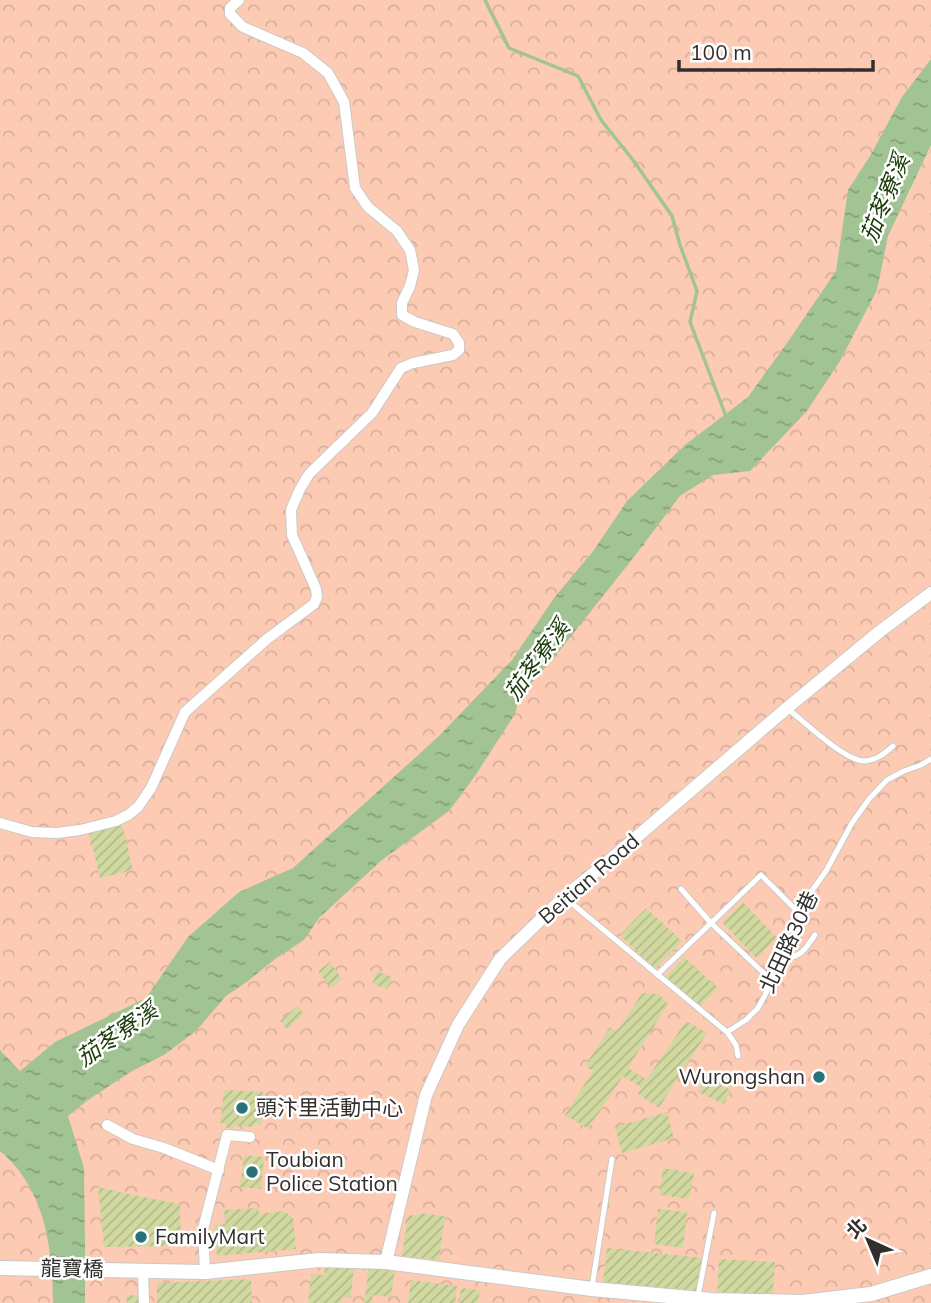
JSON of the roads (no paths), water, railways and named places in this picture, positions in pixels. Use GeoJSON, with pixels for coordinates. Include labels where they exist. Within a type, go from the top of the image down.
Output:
{"type":"FeatureCollection","features":[{"type":"Feature","properties":{"kind":"main road","name":"龍寶橋"},"geometry":{"type":"LineString","coordinates":[[0,1268],[205,1272],[319,1260],[386,1262],[592,1289],[697,1299],[802,1302],[871,1294],[931,1276]]}},
{"type":"Feature","properties":{"kind":"street"},"geometry":{"type":"LineString","coordinates":[[0,822],[32,832],[57,833],[116,821],[128,816],[138,807],[151,788],[185,712],[267,639],[314,604],[316,589],[292,535],[291,510],[309,474],[372,413],[401,368],[453,355],[459,350],[459,343],[453,334],[402,315],[402,303],[414,270],[410,250],[397,231],[368,207],[355,188],[344,102],[328,73],[303,53],[243,27],[230,14],[230,8],[239,0]]}},
{"type":"Feature","properties":{"kind":"street","name":"Beitian Road"},"geometry":{"type":"LineString","coordinates":[[386,1262],[426,1095],[458,1025],[500,959],[564,897],[787,708],[931,593]]}},
{"type":"Feature","properties":{"kind":"street"},"geometry":{"type":"LineString","coordinates":[[107,1125],[133,1139],[219,1170]]}},
{"type":"Feature","properties":{"kind":"street"},"geometry":{"type":"LineString","coordinates":[[205,1272],[203,1229],[228,1135],[250,1137]]}},
{"type":"Feature","properties":{"kind":"street"},"geometry":{"type":"LineString","coordinates":[[144,1270],[144,1303]]}},
{"type":"Feature","properties":{"kind":"lane"},"geometry":{"type":"LineString","coordinates":[[787,708],[850,758],[864,761],[878,758],[893,746]]}},
{"type":"Feature","properties":{"kind":"lane","name":"北田路30巷"},"geometry":{"type":"LineString","coordinates":[[727,1032],[746,1020],[758,1008],[785,958],[809,895],[826,871],[852,823],[870,799],[887,780],[931,760]]}},
{"type":"Feature","properties":{"kind":"lane"},"geometry":{"type":"LineString","coordinates":[[657,975],[761,875],[802,915]]}},
{"type":"Feature","properties":{"kind":"lane"},"geometry":{"type":"LineString","coordinates":[[681,889],[711,923],[772,981]]}},
{"type":"Feature","properties":{"kind":"lane"},"geometry":{"type":"LineString","coordinates":[[564,897],[727,1032],[736,1045],[738,1056]]}},
{"type":"Feature","properties":{"kind":"lane"},"geometry":{"type":"LineString","coordinates":[[785,958],[795,957],[815,935]]}},
{"type":"Feature","properties":{"kind":"lane"},"geometry":{"type":"LineString","coordinates":[[592,1289],[612,1159]]}},
{"type":"Feature","properties":{"kind":"lane"},"geometry":{"type":"LineString","coordinates":[[697,1299],[714,1213]]}},
{"type":"Feature","properties":{"kind":"water","name":"茄苳寮溪"},"geometry":{"type":"Polygon","coordinates":[[[931,59],[931,145],[888,236],[877,290],[840,361],[807,411],[750,471],[713,475],[680,496],[553,659],[520,695],[515,714],[449,811],[382,860],[319,918],[304,940],[226,996],[196,1031],[164,1055],[132,1071],[68,1116],[84,1168],[85,1303],[53,1303],[48,1241],[37,1201],[28,1183],[0,1151],[0,1050],[20,1071],[55,1042],[146,998],[188,937],[239,892],[293,868],[438,737],[512,660],[554,598],[594,550],[627,501],[685,445],[748,397],[787,343],[836,271],[848,190],[902,97],[931,59]]]}},
{"type":"Feature","properties":{"kind":"waterway"},"geometry":{"type":"LineString","coordinates":[[485,0],[509,48],[578,76],[601,120],[672,216],[697,291],[690,322],[727,419]]}},
{"type":"Feature","properties":{"kind":"place","name":"Wurongshan"},"geometry":{"type":"Point","coordinates":[819,1077]}},
{"type":"Feature","properties":{"kind":"place","name":"頭汴里活動中心"},"geometry":{"type":"Point","coordinates":[242,1108]}},
{"type":"Feature","properties":{"kind":"place","name":"Toubian Police Station"},"geometry":{"type":"Point","coordinates":[252,1172]}},
{"type":"Feature","properties":{"kind":"place","name":"FamilyMart"},"geometry":{"type":"Point","coordinates":[141,1237]}}]}
